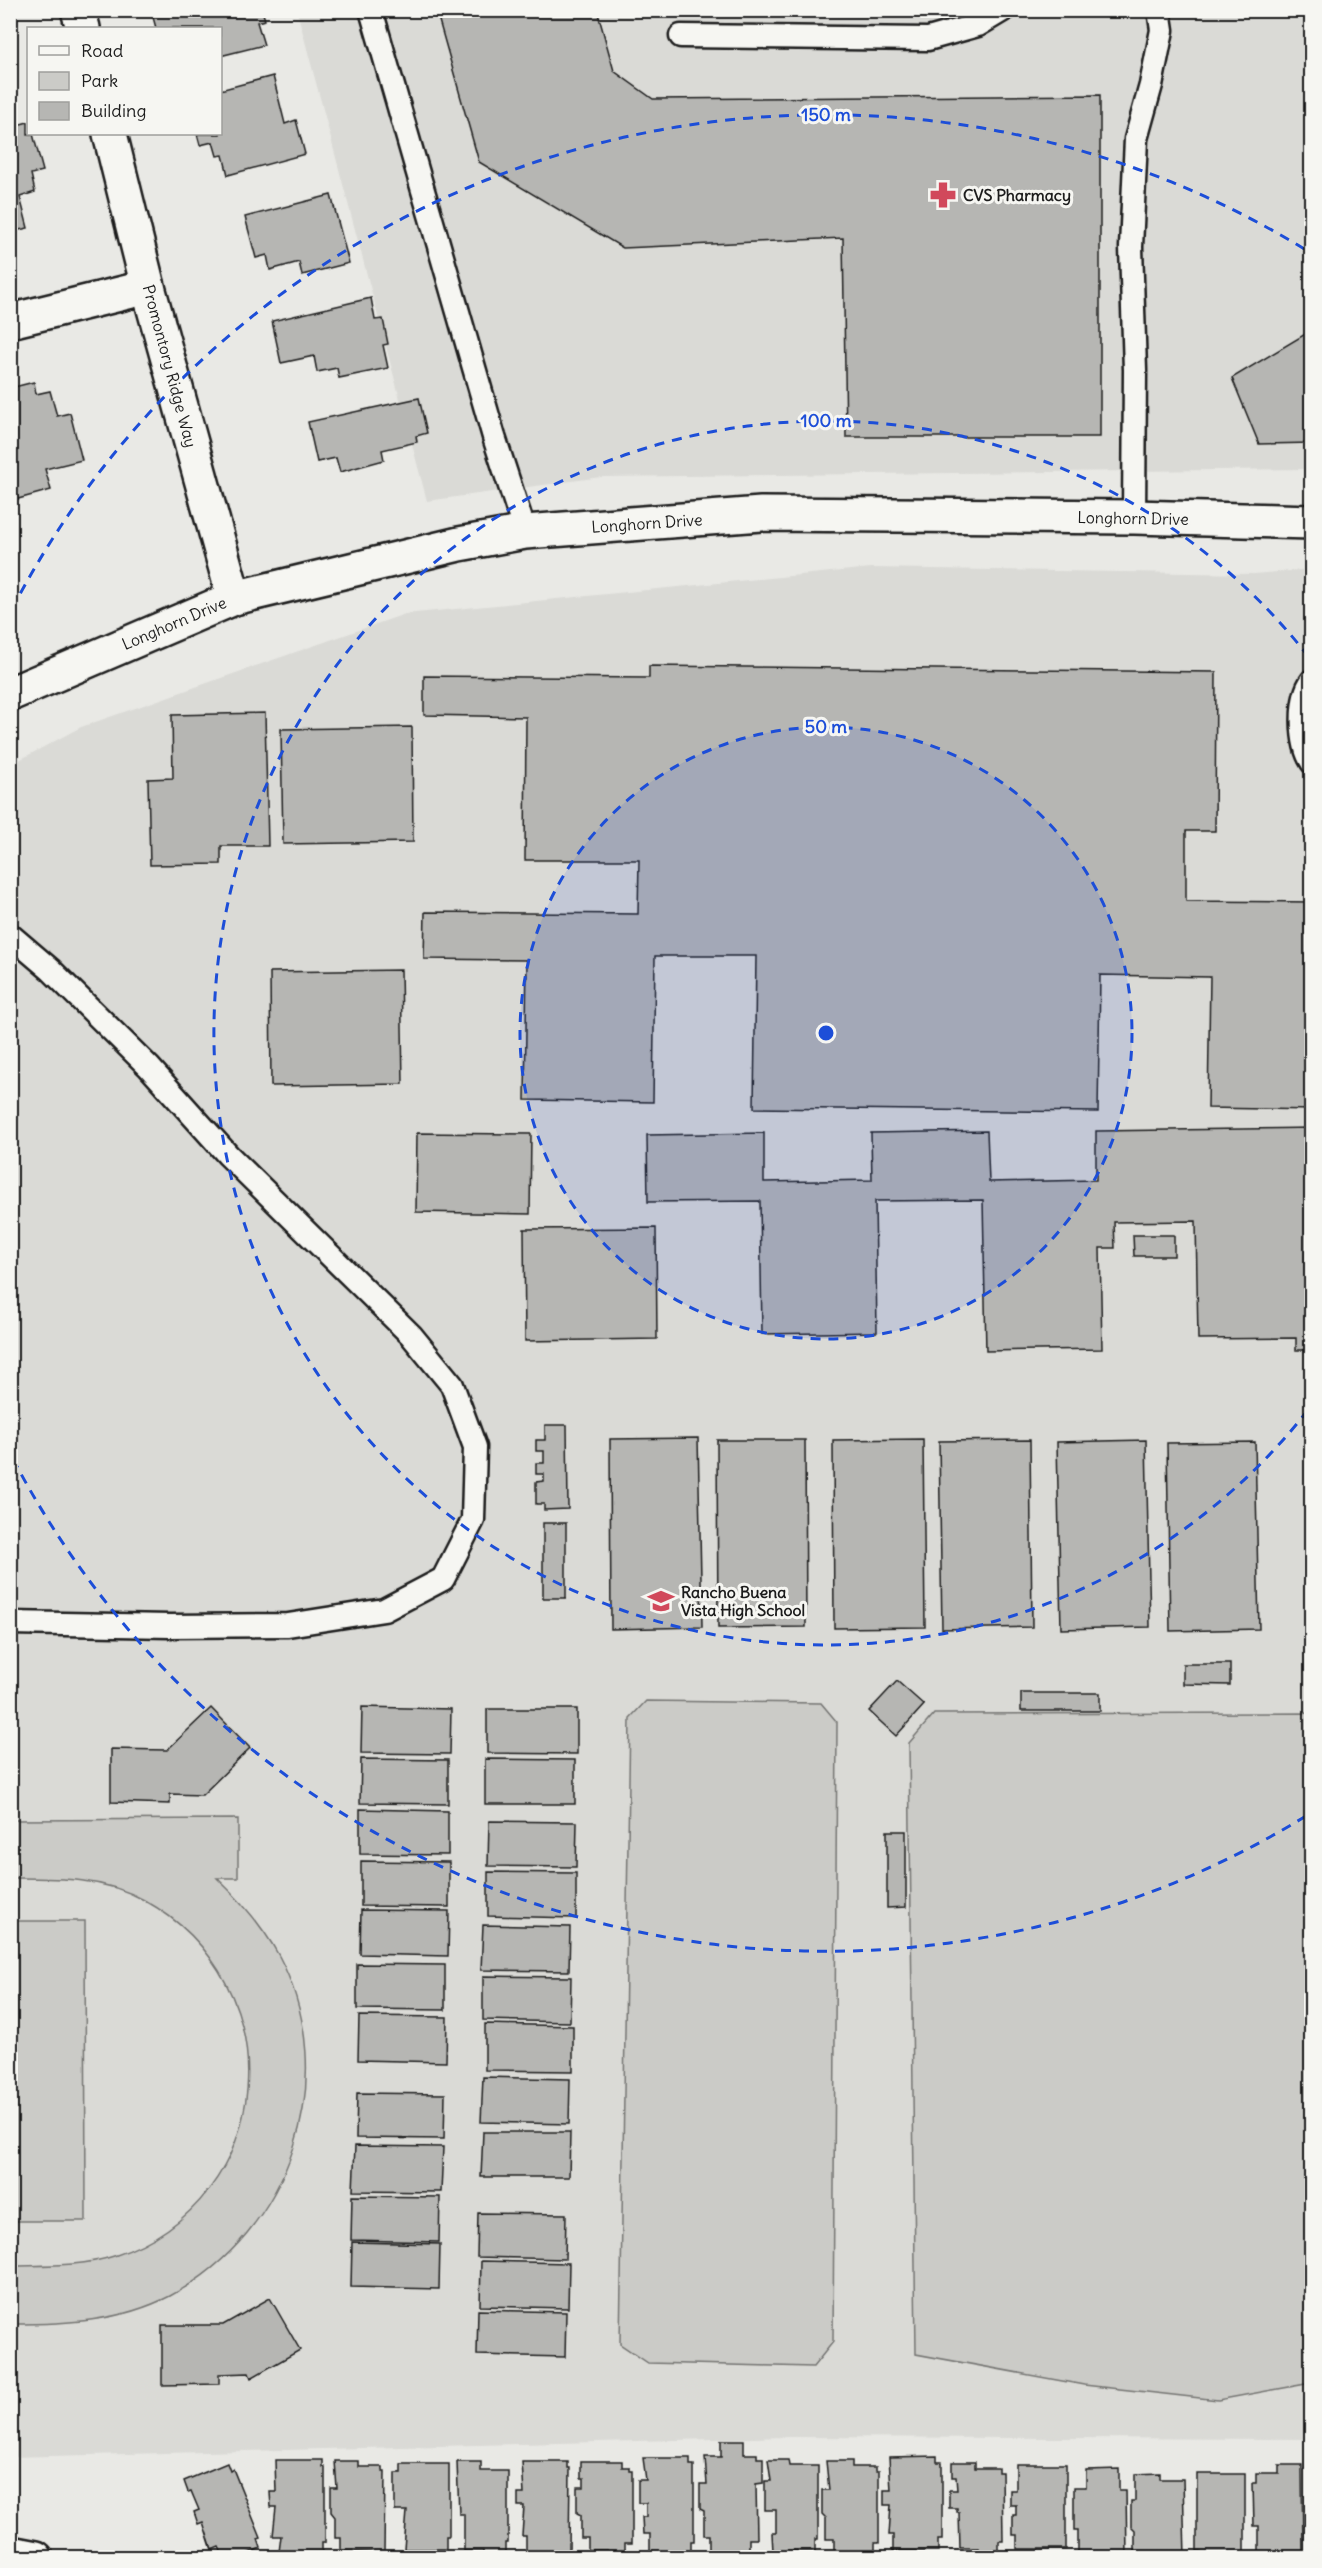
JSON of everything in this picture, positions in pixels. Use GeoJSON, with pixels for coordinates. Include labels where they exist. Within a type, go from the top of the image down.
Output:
{"type":"FeatureCollection","features":[{"type":"Feature","properties":{"kind":"street"},"geometry":{"type":"LineString","coordinates":[[78,10],[83,27]]}},
{"type":"Feature","properties":{"kind":"street","name":"Promontory Ridge Way"},"geometry":{"type":"LineString","coordinates":[[110,135],[148,287],[234,598]]}},
{"type":"Feature","properties":{"kind":"street"},"geometry":{"type":"LineString","coordinates":[[10,321],[148,287]]}},
{"type":"Feature","properties":{"kind":"street","name":"Longhorn Drive"},"geometry":{"type":"LineString","coordinates":[[10,694],[234,598],[459,544],[525,532],[761,514],[1134,517],[1311,522]]}},
{"type":"Feature","properties":{"kind":"street"},"geometry":{"type":"LineString","coordinates":[[10,2553],[36,2558]]}},
{"type":"Feature","properties":{"kind":"lane"},"geometry":{"type":"LineString","coordinates":[[371,10],[494,437],[525,532]]}},
{"type":"Feature","properties":{"kind":"lane"},"geometry":{"type":"LineString","coordinates":[[681,36],[928,39],[978,25],[1003,10]]}},
{"type":"Feature","properties":{"kind":"lane"},"geometry":{"type":"LineString","coordinates":[[1134,517],[1135,369],[1131,247],[1135,151],[1162,30],[1159,10]]}},
{"type":"Feature","properties":{"kind":"lane"},"geometry":{"type":"LineString","coordinates":[[1311,681],[1306,689],[1302,724],[1307,755],[1311,762]]}},
{"type":"Feature","properties":{"kind":"lane"},"geometry":{"type":"LineString","coordinates":[[10,935],[51,970],[149,1067],[228,1155],[411,1335],[452,1385],[475,1447],[473,1520],[442,1579],[384,1610],[288,1625],[170,1626],[10,1623]]}},
{"type":"Feature","properties":{"kind":"shaded area"},"geometry":{"type":"Polygon","coordinates":[[[297,11],[1311,11],[1311,469],[601,477],[427,501],[297,11]]]}},
{"type":"Feature","properties":{"kind":"shaded area","name":"Rancho Buena Vista High School"},"geometry":{"type":"Polygon","coordinates":[[[871,568],[1254,574],[1311,569],[1311,2439],[789,2437],[11,2457],[10,765],[81,727],[405,614],[871,568]]]}},
{"type":"Feature","properties":{"kind":"green space"},"geometry":{"type":"Polygon","coordinates":[[[646,1701],[821,1703],[837,1722],[833,2342],[813,2367],[648,2363],[620,2344],[630,1718],[646,1701]]]}},
{"type":"Feature","properties":{"kind":"green space"},"geometry":{"type":"Polygon","coordinates":[[[1311,1713],[1311,2383],[1218,2400],[1084,2385],[916,2354],[909,1743],[934,1714],[1311,1713]]]}},
{"type":"Feature","properties":{"kind":"green space"},"geometry":{"type":"Polygon","coordinates":[[[238,1819],[238,1878],[217,1878],[251,1914],[279,1956],[298,2003],[306,2052],[304,2101],[294,2148],[274,2193],[247,2233],[212,2268],[170,2296],[132,2311],[92,2320],[11,2324],[11,2266],[76,2264],[114,2256],[169,2228],[209,2189],[236,2141],[247,2088],[244,2035],[226,1983],[193,1937],[144,1900],[128,1892],[79,1880],[11,1878],[11,1820],[238,1819]]]}},
{"type":"Feature","properties":{"kind":"green space"},"geometry":{"type":"Polygon","coordinates":[[[11,1921],[85,1921],[86,2221],[11,2221],[11,1921]]]}},
{"type":"Feature","properties":{"kind":"building"},"geometry":{"type":"Polygon","coordinates":[[[151,10],[262,10],[265,20],[257,22],[264,45],[222,56],[222,27],[156,27],[151,10]]]}},
{"type":"Feature","properties":{"kind":"building"},"geometry":{"type":"Polygon","coordinates":[[[436,10],[597,10],[614,71],[653,99],[1100,95],[1100,437],[846,437],[843,238],[623,248],[479,162],[436,10]]]}},
{"type":"Feature","properties":{"kind":"building"},"geometry":{"type":"Polygon","coordinates":[[[273,76],[285,124],[296,120],[305,154],[228,175],[223,155],[217,156],[213,142],[200,145],[197,135],[222,135],[222,89],[273,76]]]}},
{"type":"Feature","properties":{"kind":"building"},"geometry":{"type":"Polygon","coordinates":[[[27,122],[27,135],[33,135],[43,171],[31,174],[35,192],[20,197],[28,228],[10,232],[10,127],[27,122]]]}},
{"type":"Feature","properties":{"kind":"building"},"geometry":{"type":"Polygon","coordinates":[[[331,195],[349,263],[302,275],[299,262],[270,270],[267,255],[256,258],[245,217],[331,195]]]}},
{"type":"Feature","properties":{"kind":"building"},"geometry":{"type":"Polygon","coordinates":[[[371,298],[375,320],[383,319],[388,344],[383,345],[388,368],[339,378],[337,368],[317,372],[314,356],[281,363],[272,321],[371,298]]]}},
{"type":"Feature","properties":{"kind":"building"},"geometry":{"type":"Polygon","coordinates":[[[1312,330],[1312,443],[1259,444],[1232,378],[1312,330]]]}},
{"type":"Feature","properties":{"kind":"building"},"geometry":{"type":"Polygon","coordinates":[[[34,382],[36,394],[50,391],[57,416],[70,413],[82,460],[45,469],[51,490],[18,499],[10,469],[10,388],[34,382]]]}},
{"type":"Feature","properties":{"kind":"building"},"geometry":{"type":"Polygon","coordinates":[[[419,398],[427,433],[416,436],[417,442],[382,450],[384,460],[340,472],[336,458],[317,462],[308,422],[419,398]]]}},
{"type":"Feature","properties":{"kind":"building"},"geometry":{"type":"Polygon","coordinates":[[[649,666],[1216,672],[1215,831],[1186,831],[1186,901],[1312,902],[1312,1110],[1208,1108],[1210,977],[1100,975],[1098,1112],[754,1108],[756,956],[655,956],[653,1102],[525,1100],[527,960],[424,959],[425,912],[638,914],[639,860],[525,860],[526,717],[424,715],[424,676],[649,678],[649,666]]]}},
{"type":"Feature","properties":{"kind":"building"},"geometry":{"type":"Polygon","coordinates":[[[265,713],[268,846],[221,846],[221,864],[150,865],[148,779],[173,778],[172,715],[265,713]]]}},
{"type":"Feature","properties":{"kind":"building"},"geometry":{"type":"Polygon","coordinates":[[[412,727],[413,842],[283,844],[281,729],[412,727]]]}},
{"type":"Feature","properties":{"kind":"building"},"geometry":{"type":"Polygon","coordinates":[[[401,970],[403,1084],[271,1086],[270,972],[401,970]]]}},
{"type":"Feature","properties":{"kind":"building"},"geometry":{"type":"Polygon","coordinates":[[[1312,1128],[1312,1350],[1296,1350],[1296,1338],[1198,1339],[1196,1221],[1114,1222],[1115,1248],[1100,1248],[1102,1349],[986,1351],[983,1200],[875,1201],[877,1332],[762,1334],[760,1201],[648,1202],[647,1135],[764,1133],[764,1182],[872,1180],[871,1133],[987,1131],[989,1182],[1096,1180],[1096,1131],[1312,1128]]]}},
{"type":"Feature","properties":{"kind":"building"},"geometry":{"type":"Polygon","coordinates":[[[417,1133],[531,1134],[530,1214],[416,1212],[417,1133]]]}},
{"type":"Feature","properties":{"kind":"building"},"geometry":{"type":"Polygon","coordinates":[[[656,1228],[657,1339],[525,1341],[524,1229],[656,1228]]]}},
{"type":"Feature","properties":{"kind":"building"},"geometry":{"type":"Polygon","coordinates":[[[1133,1235],[1174,1235],[1174,1256],[1134,1256],[1133,1235]]]}},
{"type":"Feature","properties":{"kind":"building"},"geometry":{"type":"Polygon","coordinates":[[[545,1425],[567,1425],[568,1509],[544,1510],[544,1504],[536,1504],[536,1482],[544,1481],[544,1474],[536,1474],[536,1463],[544,1463],[544,1451],[536,1451],[536,1440],[545,1440],[545,1425]]]}},
{"type":"Feature","properties":{"kind":"building"},"geometry":{"type":"Polygon","coordinates":[[[698,1438],[702,1627],[611,1629],[610,1439],[698,1438]]]}},
{"type":"Feature","properties":{"kind":"building"},"geometry":{"type":"Polygon","coordinates":[[[923,1439],[925,1627],[834,1628],[833,1440],[923,1439]]]}},
{"type":"Feature","properties":{"kind":"building"},"geometry":{"type":"Polygon","coordinates":[[[717,1440],[805,1440],[806,1627],[718,1628],[717,1440]]]}},
{"type":"Feature","properties":{"kind":"building"},"geometry":{"type":"Polygon","coordinates":[[[1030,1440],[1032,1627],[942,1629],[939,1441],[1030,1440]]]}},
{"type":"Feature","properties":{"kind":"building"},"geometry":{"type":"Polygon","coordinates":[[[1146,1440],[1150,1627],[1061,1629],[1057,1442],[1146,1440]]]}},
{"type":"Feature","properties":{"kind":"building"},"geometry":{"type":"Polygon","coordinates":[[[1255,1442],[1259,1629],[1170,1631],[1167,1443],[1255,1442]]]}},
{"type":"Feature","properties":{"kind":"building"},"geometry":{"type":"Polygon","coordinates":[[[543,1523],[566,1523],[566,1598],[543,1598],[543,1523]]]}},
{"type":"Feature","properties":{"kind":"building"},"geometry":{"type":"Polygon","coordinates":[[[1183,1664],[1230,1664],[1230,1685],[1183,1684],[1183,1664]]]}},
{"type":"Feature","properties":{"kind":"building"},"geometry":{"type":"Polygon","coordinates":[[[897,1681],[924,1705],[896,1736],[869,1711],[897,1681]]]}},
{"type":"Feature","properties":{"kind":"building"},"geometry":{"type":"Polygon","coordinates":[[[1021,1693],[1100,1693],[1100,1711],[1021,1711],[1021,1693]]]}},
{"type":"Feature","properties":{"kind":"building"},"geometry":{"type":"Polygon","coordinates":[[[362,1707],[451,1709],[450,1754],[361,1753],[362,1707]]]}},
{"type":"Feature","properties":{"kind":"building"},"geometry":{"type":"Polygon","coordinates":[[[211,1708],[250,1748],[202,1795],[170,1794],[170,1804],[111,1802],[111,1749],[167,1750],[211,1708]]]}},
{"type":"Feature","properties":{"kind":"building"},"geometry":{"type":"Polygon","coordinates":[[[487,1709],[577,1709],[577,1754],[487,1753],[487,1709]]]}},
{"type":"Feature","properties":{"kind":"building"},"geometry":{"type":"Polygon","coordinates":[[[361,1759],[448,1760],[448,1804],[360,1803],[361,1759]]]}},
{"type":"Feature","properties":{"kind":"building"},"geometry":{"type":"Polygon","coordinates":[[[485,1759],[575,1760],[575,1804],[485,1804],[485,1759]]]}},
{"type":"Feature","properties":{"kind":"building"},"geometry":{"type":"Polygon","coordinates":[[[360,1809],[448,1811],[448,1855],[360,1854],[360,1809]]]}},
{"type":"Feature","properties":{"kind":"building"},"geometry":{"type":"Polygon","coordinates":[[[489,1821],[577,1822],[576,1867],[488,1866],[489,1821]]]}},
{"type":"Feature","properties":{"kind":"building"},"geometry":{"type":"Polygon","coordinates":[[[887,1831],[906,1831],[906,1907],[887,1908],[887,1831]]]}},
{"type":"Feature","properties":{"kind":"building"},"geometry":{"type":"Polygon","coordinates":[[[361,1861],[449,1862],[449,1907],[361,1906],[361,1861]]]}},
{"type":"Feature","properties":{"kind":"building"},"geometry":{"type":"Polygon","coordinates":[[[488,1872],[576,1873],[576,1918],[488,1916],[488,1872]]]}},
{"type":"Feature","properties":{"kind":"building"},"geometry":{"type":"Polygon","coordinates":[[[361,1910],[449,1911],[448,1956],[360,1954],[361,1910]]]}},
{"type":"Feature","properties":{"kind":"building"},"geometry":{"type":"Polygon","coordinates":[[[483,1925],[570,1927],[569,1971],[481,1970],[483,1925]]]}},
{"type":"Feature","properties":{"kind":"building"},"geometry":{"type":"Polygon","coordinates":[[[357,1964],[445,1965],[445,2010],[357,2009],[357,1964]]]}},
{"type":"Feature","properties":{"kind":"building"},"geometry":{"type":"Polygon","coordinates":[[[483,1976],[571,1977],[570,2022],[483,2020],[483,1976]]]}},
{"type":"Feature","properties":{"kind":"building"},"geometry":{"type":"Polygon","coordinates":[[[359,2016],[447,2017],[446,2062],[358,2060],[359,2016]]]}},
{"type":"Feature","properties":{"kind":"building"},"geometry":{"type":"Polygon","coordinates":[[[485,2024],[573,2026],[573,2071],[485,2070],[485,2024]]]}},
{"type":"Feature","properties":{"kind":"building"},"geometry":{"type":"Polygon","coordinates":[[[483,2077],[570,2079],[569,2124],[481,2122],[483,2077]]]}},
{"type":"Feature","properties":{"kind":"building"},"geometry":{"type":"Polygon","coordinates":[[[357,2093],[445,2094],[444,2139],[356,2138],[357,2093]]]}},
{"type":"Feature","properties":{"kind":"building"},"geometry":{"type":"Polygon","coordinates":[[[483,2132],[570,2132],[569,2177],[481,2177],[483,2132]]]}},
{"type":"Feature","properties":{"kind":"building"},"geometry":{"type":"Polygon","coordinates":[[[355,2146],[443,2147],[441,2192],[353,2191],[355,2146]]]}},
{"type":"Feature","properties":{"kind":"building"},"geometry":{"type":"Polygon","coordinates":[[[352,2196],[440,2197],[439,2242],[351,2240],[352,2196]]]}},
{"type":"Feature","properties":{"kind":"building"},"geometry":{"type":"Polygon","coordinates":[[[478,2213],[566,2214],[565,2259],[477,2257],[478,2213]]]}},
{"type":"Feature","properties":{"kind":"building"},"geometry":{"type":"Polygon","coordinates":[[[352,2242],[440,2244],[439,2289],[351,2287],[352,2242]]]}},
{"type":"Feature","properties":{"kind":"building"},"geometry":{"type":"Polygon","coordinates":[[[481,2261],[569,2263],[568,2308],[480,2306],[481,2261]]]}},
{"type":"Feature","properties":{"kind":"building"},"geometry":{"type":"Polygon","coordinates":[[[270,2298],[300,2350],[251,2378],[249,2373],[219,2374],[219,2384],[162,2385],[162,2325],[223,2325],[270,2298]]]}},
{"type":"Feature","properties":{"kind":"building"},"geometry":{"type":"Polygon","coordinates":[[[478,2310],[566,2312],[565,2357],[477,2355],[478,2310]]]}},
{"type":"Feature","properties":{"kind":"building"},"geometry":{"type":"Polygon","coordinates":[[[721,2440],[744,2440],[744,2454],[757,2454],[757,2458],[763,2458],[763,2483],[756,2484],[757,2539],[749,2539],[749,2551],[709,2551],[709,2535],[704,2535],[704,2511],[700,2509],[700,2484],[707,2484],[705,2457],[721,2457],[721,2440]]]}},
{"type":"Feature","properties":{"kind":"building"},"geometry":{"type":"Polygon","coordinates":[[[937,2456],[937,2462],[942,2462],[942,2540],[938,2540],[938,2551],[893,2551],[893,2535],[889,2535],[891,2505],[884,2505],[884,2490],[891,2490],[889,2457],[937,2456]]]}},
{"type":"Feature","properties":{"kind":"building"},"geometry":{"type":"Polygon","coordinates":[[[643,2458],[690,2458],[690,2465],[694,2465],[694,2541],[691,2541],[691,2552],[650,2553],[650,2534],[643,2534],[642,2517],[646,2517],[646,2503],[638,2503],[638,2480],[646,2480],[643,2458]]]}},
{"type":"Feature","properties":{"kind":"building"},"geometry":{"type":"Polygon","coordinates":[[[275,2460],[323,2460],[323,2467],[325,2467],[325,2543],[322,2543],[322,2552],[279,2552],[281,2536],[273,2536],[276,2507],[271,2507],[270,2492],[276,2492],[275,2460]]]}},
{"type":"Feature","properties":{"kind":"building"},"geometry":{"type":"Polygon","coordinates":[[[768,2460],[788,2460],[789,2466],[818,2466],[818,2539],[815,2539],[815,2551],[773,2551],[772,2533],[776,2533],[776,2510],[765,2510],[765,2481],[771,2481],[768,2460]]]}},
{"type":"Feature","properties":{"kind":"building"},"geometry":{"type":"Polygon","coordinates":[[[335,2461],[359,2461],[359,2467],[383,2467],[385,2471],[384,2553],[341,2551],[341,2538],[335,2538],[335,2517],[331,2512],[331,2488],[337,2488],[335,2461]]]}},
{"type":"Feature","properties":{"kind":"building"},"geometry":{"type":"Polygon","coordinates":[[[581,2461],[622,2461],[622,2467],[629,2467],[629,2471],[632,2471],[632,2543],[625,2543],[625,2555],[607,2555],[607,2550],[588,2550],[588,2538],[581,2538],[581,2515],[577,2513],[577,2487],[584,2487],[584,2478],[581,2478],[581,2461]]]}},
{"type":"Feature","properties":{"kind":"building"},"geometry":{"type":"Polygon","coordinates":[[[826,2461],[852,2461],[852,2467],[876,2467],[876,2471],[879,2471],[879,2543],[875,2543],[875,2555],[855,2555],[855,2551],[834,2551],[834,2539],[826,2539],[826,2518],[822,2514],[822,2490],[829,2490],[826,2461]]]}},
{"type":"Feature","properties":{"kind":"building"},"geometry":{"type":"Polygon","coordinates":[[[457,2462],[481,2462],[481,2471],[508,2471],[508,2543],[505,2543],[505,2555],[483,2555],[483,2551],[464,2551],[464,2514],[459,2514],[457,2462]]]}},
{"type":"Feature","properties":{"kind":"building"},"geometry":{"type":"Polygon","coordinates":[[[522,2462],[568,2462],[568,2468],[570,2468],[569,2551],[526,2552],[526,2536],[522,2536],[524,2506],[518,2506],[518,2494],[524,2494],[522,2462]]]}},
{"type":"Feature","properties":{"kind":"building"},"geometry":{"type":"Polygon","coordinates":[[[952,2462],[975,2462],[975,2468],[998,2468],[998,2472],[1002,2472],[1003,2541],[999,2541],[999,2553],[979,2553],[979,2548],[960,2548],[959,2512],[957,2508],[949,2508],[949,2490],[957,2490],[956,2477],[952,2477],[952,2462]]]}},
{"type":"Feature","properties":{"kind":"building"},"geometry":{"type":"Polygon","coordinates":[[[227,2463],[230,2471],[233,2469],[261,2538],[258,2539],[261,2548],[237,2558],[220,2558],[223,2555],[219,2547],[212,2550],[203,2522],[198,2524],[194,2512],[199,2510],[184,2481],[227,2463]]]}},
{"type":"Feature","properties":{"kind":"building"},"geometry":{"type":"Polygon","coordinates":[[[401,2464],[449,2464],[449,2536],[446,2536],[446,2549],[404,2549],[407,2511],[395,2511],[395,2473],[401,2473],[401,2464]]]}},
{"type":"Feature","properties":{"kind":"building"},"geometry":{"type":"Polygon","coordinates":[[[1016,2464],[1066,2464],[1066,2549],[1017,2549],[1017,2535],[1013,2535],[1013,2515],[1016,2515],[1016,2505],[1010,2505],[1010,2490],[1016,2490],[1016,2464]]]}},
{"type":"Feature","properties":{"kind":"building"},"geometry":{"type":"Polygon","coordinates":[[[1279,2465],[1302,2465],[1303,2553],[1306,2553],[1306,2558],[1259,2558],[1259,2526],[1254,2526],[1253,2483],[1256,2483],[1256,2473],[1279,2473],[1279,2465]]]}},
{"type":"Feature","properties":{"kind":"building"},"geometry":{"type":"Polygon","coordinates":[[[1119,2469],[1119,2490],[1126,2490],[1127,2558],[1078,2558],[1078,2530],[1074,2530],[1074,2487],[1086,2487],[1086,2470],[1119,2469]]]}},
{"type":"Feature","properties":{"kind":"building"},"geometry":{"type":"Polygon","coordinates":[[[1160,2473],[1160,2479],[1183,2479],[1185,2558],[1140,2558],[1140,2552],[1135,2552],[1135,2530],[1131,2526],[1131,2501],[1135,2501],[1135,2474],[1160,2473]]]}},
{"type":"Feature","properties":{"kind":"building"},"geometry":{"type":"Polygon","coordinates":[[[1197,2474],[1245,2474],[1245,2558],[1201,2558],[1201,2551],[1197,2551],[1197,2474]]]}},
{"type":"Feature","properties":{"kind":"place","name":"CVS Pharmacy"},"geometry":{"type":"Point","coordinates":[943,195]}},
{"type":"Feature","properties":{"kind":"place","name":"Rancho Buena Vista High School"},"geometry":{"type":"Point","coordinates":[661,1601]}}]}
